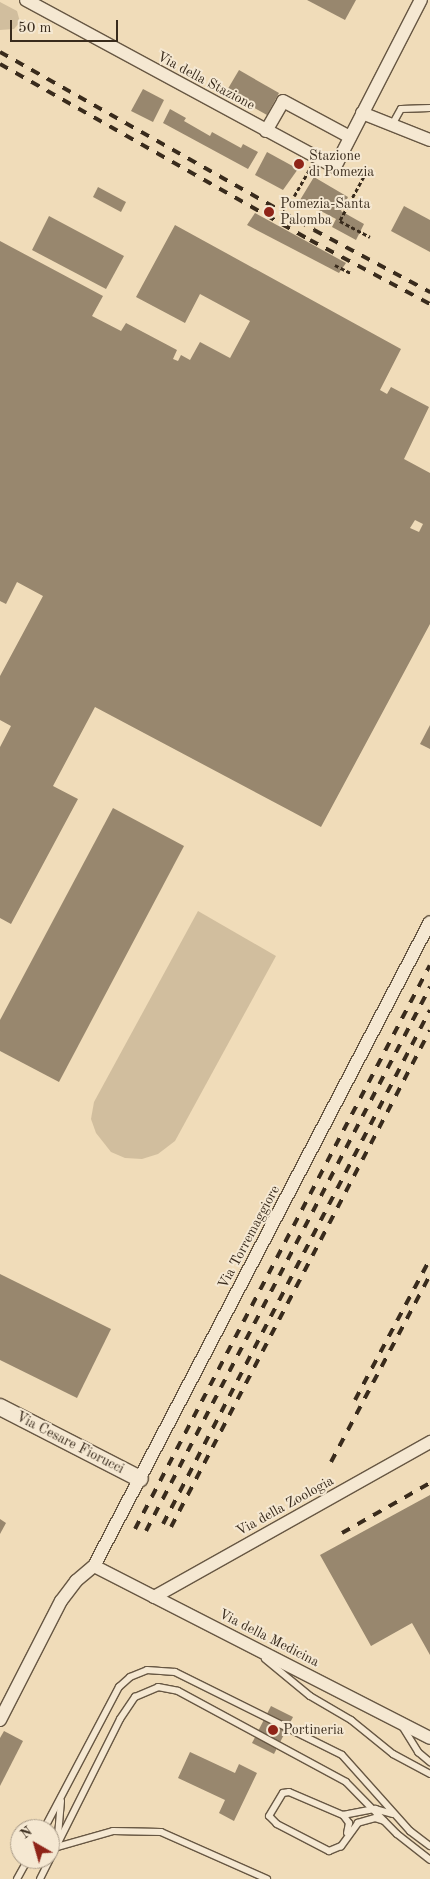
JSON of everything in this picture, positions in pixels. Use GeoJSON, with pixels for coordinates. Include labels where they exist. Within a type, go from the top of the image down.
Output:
{"type":"FeatureCollection","features":[{"type":"Feature","properties":{"kind":"street","name":"Via della Stazione"},"geometry":{"type":"LineString","coordinates":[[26,0],[335,167],[350,136]]}},
{"type":"Feature","properties":{"kind":"street"},"geometry":{"type":"LineString","coordinates":[[266,131],[283,101],[350,136],[421,0]]}},
{"type":"Feature","properties":{"kind":"street"},"geometry":{"type":"LineString","coordinates":[[362,113],[430,140]]}},
{"type":"Feature","properties":{"kind":"street","name":"Via Torremaggiore"},"geometry":{"type":"LineString","coordinates":[[94,1566],[430,922]]}},
{"type":"Feature","properties":{"kind":"street","name":"Via Cesare Fiorucci"},"geometry":{"type":"LineString","coordinates":[[0,1407],[140,1479]]}},
{"type":"Feature","properties":{"kind":"street","name":"Via della Zoologia"},"geometry":{"type":"LineString","coordinates":[[154,1597],[430,1442]]}},
{"type":"Feature","properties":{"kind":"street"},"geometry":{"type":"LineString","coordinates":[[0,1720],[61,1601],[76,1581],[94,1566]]}},
{"type":"Feature","properties":{"kind":"street","name":"Via della Medicina"},"geometry":{"type":"LineString","coordinates":[[94,1566],[430,1738]]}},
{"type":"Feature","properties":{"kind":"lane"},"geometry":{"type":"LineString","coordinates":[[392,125],[401,109],[430,108]]}},
{"type":"Feature","properties":{"kind":"lane"},"geometry":{"type":"LineString","coordinates":[[248,1645],[310,1696],[352,1720],[392,1754],[430,1774]]}},
{"type":"Feature","properties":{"kind":"lane"},"geometry":{"type":"LineString","coordinates":[[49,1819],[119,1687],[130,1676],[147,1670],[175,1672],[342,1755],[397,1817],[430,1846]]}},
{"type":"Feature","properties":{"kind":"lane"},"geometry":{"type":"LineString","coordinates":[[60,1841],[120,1719],[134,1697],[158,1687],[178,1691],[346,1782],[385,1821],[430,1860]]}},
{"type":"Feature","properties":{"kind":"lane"},"geometry":{"type":"LineString","coordinates":[[400,1722],[418,1752],[430,1762]]}},
{"type":"Feature","properties":{"kind":"lane"},"geometry":{"type":"LineString","coordinates":[[58,1819],[63,1794],[71,1778]]}},
{"type":"Feature","properties":{"kind":"lane"},"geometry":{"type":"LineString","coordinates":[[344,1841],[349,1823],[343,1815],[289,1792],[283,1793],[269,1816],[271,1821],[329,1851],[336,1850],[344,1841],[358,1823],[375,1818],[385,1821]]}},
{"type":"Feature","properties":{"kind":"lane"},"geometry":{"type":"LineString","coordinates":[[343,1815],[374,1809],[397,1817]]}},
{"type":"Feature","properties":{"kind":"lane"},"geometry":{"type":"LineString","coordinates":[[60,1846],[113,1831],[161,1832],[267,1879]]}},
{"type":"Feature","properties":{"kind":"path"},"geometry":{"type":"LineString","coordinates":[[294,196],[317,157]]}},
{"type":"Feature","properties":{"kind":"path"},"geometry":{"type":"LineString","coordinates":[[364,177],[340,220],[370,237]]}},
{"type":"Feature","properties":{"kind":"path"},"geometry":{"type":"LineString","coordinates":[[335,264],[351,273]]}},
{"type":"Feature","properties":{"kind":"shaded area"},"geometry":{"type":"Polygon","coordinates":[[[0,2],[17,11],[20,22],[14,29],[0,30],[0,2]]]}},
{"type":"Feature","properties":{"kind":"shaded area"},"geometry":{"type":"Polygon","coordinates":[[[198,911],[276,956],[175,1141],[158,1154],[142,1159],[125,1158],[111,1152],[96,1133],[91,1119],[94,1102],[198,911]]]}},
{"type":"Feature","properties":{"kind":"building"},"geometry":{"type":"Polygon","coordinates":[[[307,0],[356,0],[345,20],[307,0]]]}},
{"type":"Feature","properties":{"kind":"building"},"geometry":{"type":"Polygon","coordinates":[[[239,70],[279,93],[267,115],[226,92],[239,70]]]}},
{"type":"Feature","properties":{"kind":"building"},"geometry":{"type":"Polygon","coordinates":[[[143,89],[164,100],[153,122],[131,111],[143,89]]]}},
{"type":"Feature","properties":{"kind":"building"},"geometry":{"type":"Polygon","coordinates":[[[170,109],[186,118],[184,121],[210,136],[212,132],[241,148],[243,144],[258,152],[248,169],[163,123],[170,109]]]}},
{"type":"Feature","properties":{"kind":"building"},"geometry":{"type":"Polygon","coordinates":[[[267,152],[298,169],[283,190],[255,175],[267,152]]]}},
{"type":"Feature","properties":{"kind":"building","name":"Pomezia-Santa Palomba"},"geometry":{"type":"Polygon","coordinates":[[[314,177],[348,197],[341,211],[364,224],[356,240],[332,227],[336,219],[300,200],[314,177]]]}},
{"type":"Feature","properties":{"kind":"building"},"geometry":{"type":"Polygon","coordinates":[[[98,187],[126,202],[121,212],[93,197],[98,187]]]}},
{"type":"Feature","properties":{"kind":"building"},"geometry":{"type":"Polygon","coordinates":[[[404,206],[430,220],[430,252],[391,231],[404,206]]]}},
{"type":"Feature","properties":{"kind":"building"},"geometry":{"type":"Polygon","coordinates":[[[255,213],[346,263],[339,273],[247,225],[255,213]]]}},
{"type":"Feature","properties":{"kind":"building"},"geometry":{"type":"Polygon","coordinates":[[[49,216],[124,256],[106,289],[32,250],[49,216]]]}},
{"type":"Feature","properties":{"kind":"building"},"geometry":{"type":"Polygon","coordinates":[[[175,225],[401,349],[380,390],[387,394],[391,387],[429,407],[404,459],[430,473],[430,624],[321,827],[95,707],[53,786],[78,799],[11,924],[0,918],[0,747],[11,726],[0,720],[0,676],[43,596],[17,582],[6,604],[0,601],[0,241],[103,296],[92,316],[121,331],[126,323],[177,350],[173,359],[178,361],[181,355],[190,360],[200,342],[230,358],[250,321],[200,294],[185,323],[136,297],[175,225]],[[415,520],[410,528],[419,532],[423,524],[415,520]]]}},
{"type":"Feature","properties":{"kind":"building"},"geometry":{"type":"Polygon","coordinates":[[[430,725],[430,749],[420,744],[430,725]]]}},
{"type":"Feature","properties":{"kind":"building"},"geometry":{"type":"Polygon","coordinates":[[[113,808],[184,846],[59,1082],[0,1051],[0,1020],[113,808]]]}},
{"type":"Feature","properties":{"kind":"building"},"geometry":{"type":"Polygon","coordinates":[[[0,1274],[111,1329],[77,1398],[0,1360],[0,1274]]]}},
{"type":"Feature","properties":{"kind":"building"},"geometry":{"type":"Polygon","coordinates":[[[430,1495],[430,1655],[412,1623],[371,1646],[320,1555],[430,1495]]]}},
{"type":"Feature","properties":{"kind":"building"},"geometry":{"type":"Polygon","coordinates":[[[0,1519],[6,1523],[0,1534],[0,1519]]]}},
{"type":"Feature","properties":{"kind":"building","name":"Portineria"},"geometry":{"type":"Polygon","coordinates":[[[271,1706],[293,1717],[274,1754],[252,1743],[271,1706]]]}},
{"type":"Feature","properties":{"kind":"building"},"geometry":{"type":"Polygon","coordinates":[[[4,1731],[23,1741],[0,1786],[0,1738],[4,1731]]]}},
{"type":"Feature","properties":{"kind":"building"},"geometry":{"type":"Polygon","coordinates":[[[190,1752],[235,1773],[239,1764],[257,1773],[234,1821],[219,1813],[225,1800],[178,1778],[190,1752]]]}},
{"type":"Feature","properties":{"kind":"railway"},"geometry":{"type":"LineString","coordinates":[[0,52],[314,230],[430,292]]}},
{"type":"Feature","properties":{"kind":"railway"},"geometry":{"type":"LineString","coordinates":[[0,64],[310,240],[430,304]]}},
{"type":"Feature","properties":{"kind":"railway"},"geometry":{"type":"LineString","coordinates":[[135,1529],[430,965]]}},
{"type":"Feature","properties":{"kind":"railway"},"geometry":{"type":"LineString","coordinates":[[146,1531],[430,987]]}},
{"type":"Feature","properties":{"kind":"railway"},"geometry":{"type":"LineString","coordinates":[[163,1524],[430,1010]]}},
{"type":"Feature","properties":{"kind":"railway"},"geometry":{"type":"LineString","coordinates":[[171,1527],[430,1030]]}},
{"type":"Feature","properties":{"kind":"railway"},"geometry":{"type":"LineString","coordinates":[[355,1400],[430,1259]]}},
{"type":"Feature","properties":{"kind":"railway"},"geometry":{"type":"LineString","coordinates":[[331,1462],[430,1275]]}},
{"type":"Feature","properties":{"kind":"railway"},"geometry":{"type":"LineString","coordinates":[[342,1533],[430,1483]]}},
{"type":"Feature","properties":{"kind":"place","name":"Stazione di Pomezia"},"geometry":{"type":"Point","coordinates":[299,164]}},
{"type":"Feature","properties":{"kind":"place","name":"Pomezia-Santa Palomba"},"geometry":{"type":"Point","coordinates":[269,212]}},
{"type":"Feature","properties":{"kind":"place","name":"Portineria"},"geometry":{"type":"Point","coordinates":[273,1730]}}]}
